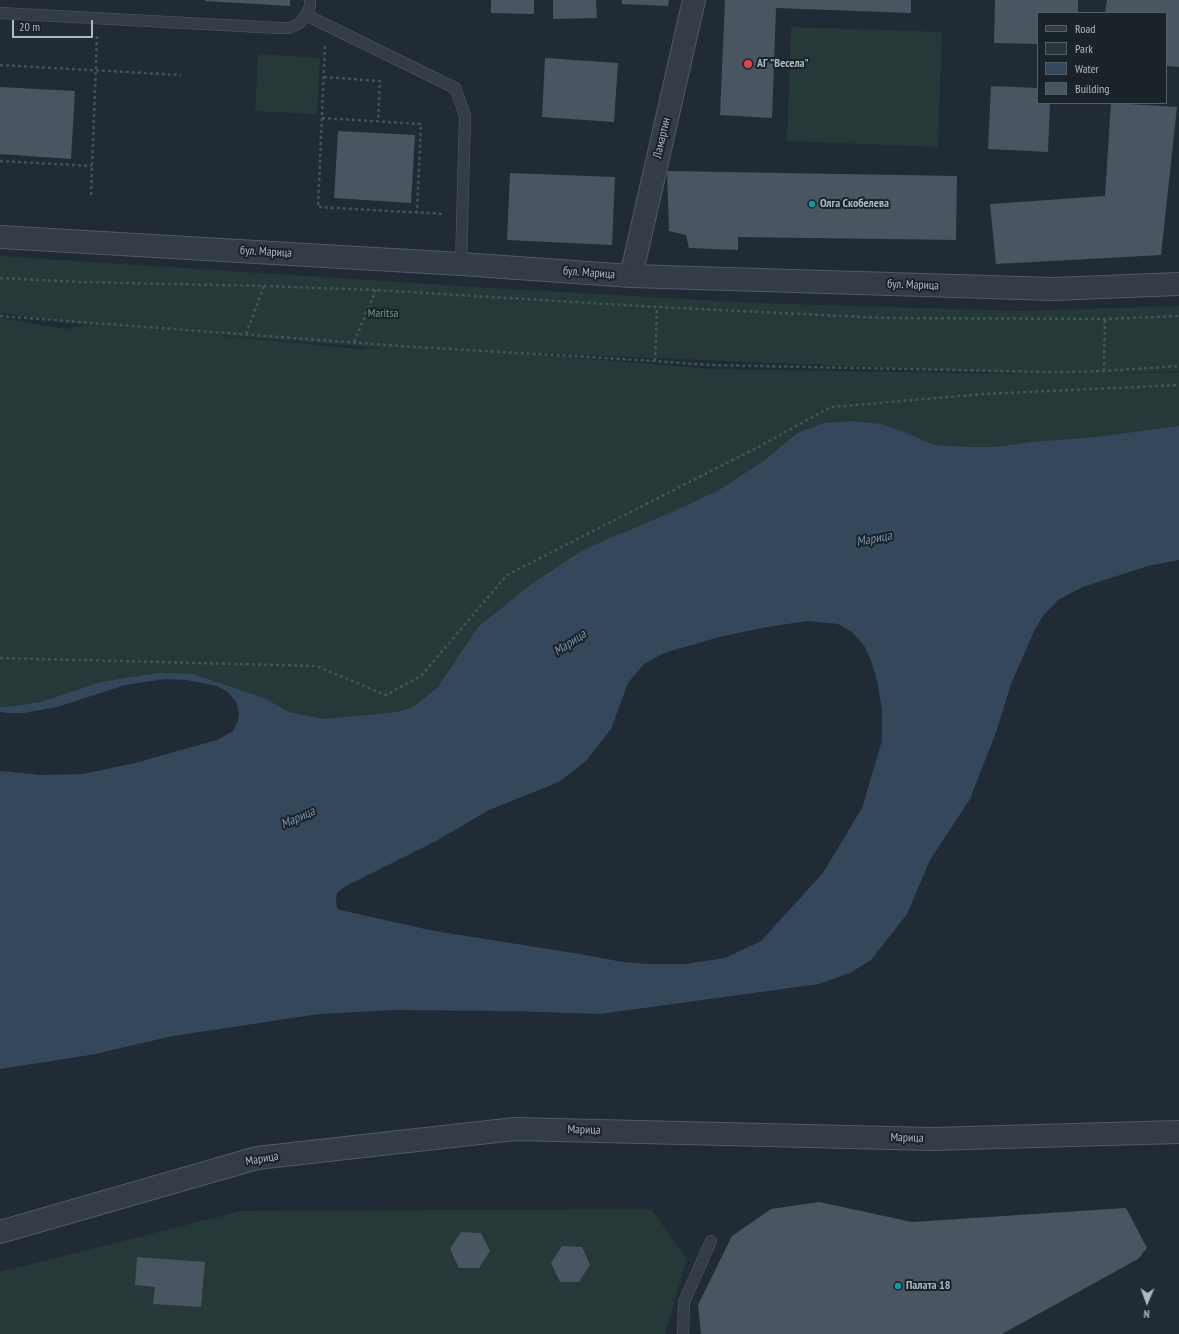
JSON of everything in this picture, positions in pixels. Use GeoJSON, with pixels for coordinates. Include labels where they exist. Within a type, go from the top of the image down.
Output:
{"type":"FeatureCollection","features":[{"type":"Feature","properties":{"kind":"street","name":"Ламартин"},"geometry":{"type":"LineString","coordinates":[[631,276],[694,0]]}},
{"type":"Feature","properties":{"kind":"street","name":"бул. Марица"},"geometry":{"type":"LineString","coordinates":[[0,237],[461,264],[631,276],[1053,289],[1179,284]]}},
{"type":"Feature","properties":{"kind":"street","name":"Марица"},"geometry":{"type":"LineString","coordinates":[[0,1232],[257,1158],[515,1129],[932,1139],[1179,1132]]}},
{"type":"Feature","properties":{"kind":"lane"},"geometry":{"type":"LineString","coordinates":[[0,13],[290,28],[300,23],[306,15],[310,6],[310,0]]}},
{"type":"Feature","properties":{"kind":"lane"},"geometry":{"type":"LineString","coordinates":[[306,15],[455,88],[465,115],[461,264]]}},
{"type":"Feature","properties":{"kind":"lane"},"geometry":{"type":"LineString","coordinates":[[683,1334],[684,1302],[711,1241]]}},
{"type":"Feature","properties":{"kind":"path"},"geometry":{"type":"LineString","coordinates":[[91,195],[98,18]]}},
{"type":"Feature","properties":{"kind":"path"},"geometry":{"type":"LineString","coordinates":[[326,25],[318,207],[462,215]]}},
{"type":"Feature","properties":{"kind":"path"},"geometry":{"type":"LineString","coordinates":[[0,65],[181,76]]}},
{"type":"Feature","properties":{"kind":"path"},"geometry":{"type":"LineString","coordinates":[[324,77],[380,81],[378,121]]}},
{"type":"Feature","properties":{"kind":"path"},"geometry":{"type":"LineString","coordinates":[[322,118],[421,124],[417,212]]}},
{"type":"Feature","properties":{"kind":"path"},"geometry":{"type":"LineString","coordinates":[[0,161],[92,166]]}},
{"type":"Feature","properties":{"kind":"path"},"geometry":{"type":"LineString","coordinates":[[0,278],[80,282],[376,290],[657,307],[884,318],[1105,319],[1179,316]]}},
{"type":"Feature","properties":{"kind":"path"},"geometry":{"type":"LineString","coordinates":[[246,334],[264,286]]}},
{"type":"Feature","properties":{"kind":"path"},"geometry":{"type":"LineString","coordinates":[[354,342],[376,290]]}},
{"type":"Feature","properties":{"kind":"path"},"geometry":{"type":"LineString","coordinates":[[655,361],[657,307]]}},
{"type":"Feature","properties":{"kind":"path"},"geometry":{"type":"LineString","coordinates":[[0,316],[354,342],[709,365],[1054,372],[1104,371],[1179,366]]}},
{"type":"Feature","properties":{"kind":"path"},"geometry":{"type":"LineString","coordinates":[[1104,371],[1105,319]]}},
{"type":"Feature","properties":{"kind":"path"},"geometry":{"type":"LineString","coordinates":[[0,658],[316,666],[386,695],[421,676],[507,575],[760,446],[831,407],[984,394],[1179,385]]}},
{"type":"Feature","properties":{"kind":"green space"},"geometry":{"type":"Polygon","coordinates":[[[791,27],[942,32],[938,147],[787,141],[791,27]]]}},
{"type":"Feature","properties":{"kind":"green space"},"geometry":{"type":"Polygon","coordinates":[[[258,54],[320,58],[317,114],[255,111],[258,54]]]}},
{"type":"Feature","properties":{"kind":"green space","name":"Maritsa"},"geometry":{"type":"Polygon","coordinates":[[[0,256],[491,288],[757,303],[1020,311],[1179,306],[1179,371],[1103,374],[1179,372],[1179,426],[1095,437],[1030,442],[996,447],[969,447],[934,445],[902,431],[852,421],[824,423],[797,433],[765,460],[719,490],[663,516],[612,537],[458,658],[438,687],[413,707],[397,712],[324,719],[289,712],[268,700],[193,674],[101,682],[41,702],[0,707],[0,318],[65,329],[88,325],[0,313],[0,256]],[[202,334],[359,349],[384,348],[202,334]],[[503,352],[713,369],[1033,374],[705,360],[503,352]]]}},
{"type":"Feature","properties":{"kind":"green space"},"geometry":{"type":"Polygon","coordinates":[[[651,1209],[687,1259],[665,1334],[0,1334],[0,1272],[241,1211],[651,1209]]]}},
{"type":"Feature","properties":{"kind":"water"},"geometry":{"type":"Polygon","coordinates":[[[852,421],[880,424],[902,431],[934,445],[969,447],[996,447],[1030,442],[1095,437],[1179,426],[1179,560],[1148,566],[1083,587],[1058,600],[1043,616],[1035,629],[1011,684],[996,732],[970,799],[930,860],[907,914],[871,960],[850,973],[819,984],[600,1014],[512,1011],[395,1010],[319,1014],[173,1036],[90,1055],[0,1069],[0,771],[41,775],[83,774],[135,763],[217,740],[233,731],[238,721],[239,713],[236,702],[228,692],[217,686],[187,680],[165,679],[125,685],[57,707],[24,713],[0,712],[0,707],[41,702],[101,682],[158,673],[193,674],[268,700],[289,712],[324,719],[397,712],[413,707],[438,687],[478,627],[533,583],[578,553],[719,490],[765,460],[797,433],[824,423],[852,421]],[[808,621],[767,627],[719,637],[664,653],[644,664],[628,683],[611,729],[586,761],[559,782],[489,810],[436,841],[344,887],[337,893],[337,908],[340,910],[434,931],[623,962],[648,964],[686,964],[725,958],[761,941],[823,873],[862,808],[882,741],[882,710],[878,685],[872,663],[865,647],[852,632],[838,624],[808,621]]]}},
{"type":"Feature","properties":{"kind":"building"},"geometry":{"type":"Polygon","coordinates":[[[290,0],[290,6],[205,1],[290,0]]]}},
{"type":"Feature","properties":{"kind":"building"},"geometry":{"type":"Polygon","coordinates":[[[491,0],[534,0],[534,14],[491,13],[491,0]]]}},
{"type":"Feature","properties":{"kind":"building"},"geometry":{"type":"Polygon","coordinates":[[[553,0],[596,0],[597,18],[553,19],[553,0]]]}},
{"type":"Feature","properties":{"kind":"building"},"geometry":{"type":"Polygon","coordinates":[[[622,0],[669,0],[668,6],[622,4],[622,0]]]}},
{"type":"Feature","properties":{"kind":"building","name":"АГ \"Весела\""},"geometry":{"type":"Polygon","coordinates":[[[725,0],[911,0],[911,13],[776,8],[772,118],[720,115],[725,0]]]}},
{"type":"Feature","properties":{"kind":"building"},"geometry":{"type":"Polygon","coordinates":[[[995,0],[1078,0],[1078,12],[1037,12],[1037,44],[994,43],[995,0]]]}},
{"type":"Feature","properties":{"kind":"building"},"geometry":{"type":"Polygon","coordinates":[[[1107,0],[1179,0],[1179,67],[1167,66],[1167,12],[1105,12],[1107,0]]]}},
{"type":"Feature","properties":{"kind":"building"},"geometry":{"type":"Polygon","coordinates":[[[545,58],[618,63],[614,122],[542,117],[545,58]]]}},
{"type":"Feature","properties":{"kind":"building"},"geometry":{"type":"Polygon","coordinates":[[[991,86],[1037,88],[1037,104],[1050,104],[1048,152],[988,149],[991,86]]]}},
{"type":"Feature","properties":{"kind":"building"},"geometry":{"type":"Polygon","coordinates":[[[0,87],[75,91],[71,159],[0,154],[0,87]]]}},
{"type":"Feature","properties":{"kind":"building"},"geometry":{"type":"Polygon","coordinates":[[[1111,104],[1177,107],[1161,255],[996,264],[990,204],[1105,196],[1111,104]]]}},
{"type":"Feature","properties":{"kind":"building"},"geometry":{"type":"Polygon","coordinates":[[[338,131],[415,135],[411,203],[334,198],[338,131]]]}},
{"type":"Feature","properties":{"kind":"building","name":"Олга Скобелева"},"geometry":{"type":"Polygon","coordinates":[[[667,171],[957,176],[956,240],[738,237],[738,250],[689,248],[686,235],[669,231],[667,171]]]}},
{"type":"Feature","properties":{"kind":"building"},"geometry":{"type":"Polygon","coordinates":[[[510,173],[615,177],[612,245],[507,240],[510,173]]]}},
{"type":"Feature","properties":{"kind":"building","name":"Палата 18"},"geometry":{"type":"Polygon","coordinates":[[[819,1202],[912,1222],[1126,1208],[1147,1248],[1138,1259],[1002,1334],[701,1334],[698,1305],[732,1236],[771,1209],[819,1202]]]}},
{"type":"Feature","properties":{"kind":"building"},"geometry":{"type":"Polygon","coordinates":[[[461,1232],[481,1233],[490,1251],[479,1268],[459,1268],[450,1249],[461,1232]]]}},
{"type":"Feature","properties":{"kind":"building"},"geometry":{"type":"Polygon","coordinates":[[[562,1246],[582,1247],[590,1265],[579,1282],[560,1282],[551,1263],[562,1246]]]}},
{"type":"Feature","properties":{"kind":"building"},"geometry":{"type":"Polygon","coordinates":[[[137,1257],[205,1262],[201,1307],[153,1304],[155,1287],[135,1285],[137,1257]]]}},
{"type":"Feature","properties":{"kind":"place","name":"АГ \"Весела\""},"geometry":{"type":"Point","coordinates":[748,64]}},
{"type":"Feature","properties":{"kind":"place","name":"Олга Скобелева"},"geometry":{"type":"Point","coordinates":[812,204]}},
{"type":"Feature","properties":{"kind":"place","name":"Палата 18"},"geometry":{"type":"Point","coordinates":[898,1286]}}]}
